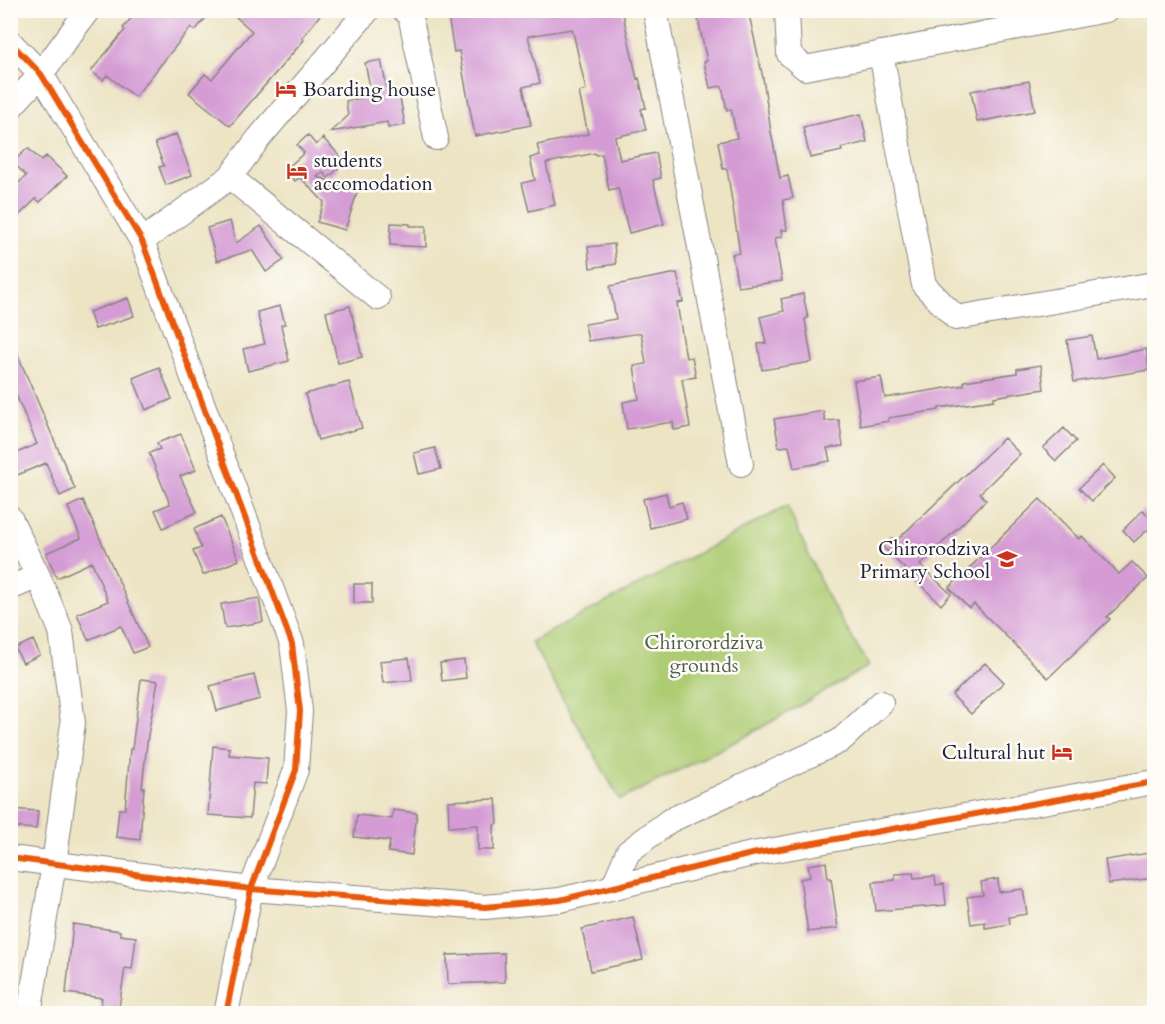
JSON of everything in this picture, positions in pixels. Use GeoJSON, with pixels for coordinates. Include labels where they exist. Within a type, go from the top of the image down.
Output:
{"type":"FeatureCollection","features":[{"type":"Feature","properties":{"kind":"street"},"geometry":{"type":"LineString","coordinates":[[10,108],[41,74],[88,10]]}},
{"type":"Feature","properties":{"kind":"street"},"geometry":{"type":"LineString","coordinates":[[142,241],[230,177],[259,138],[368,10]]}},
{"type":"Feature","properties":{"kind":"street"},"geometry":{"type":"LineString","coordinates":[[404,10],[410,15],[436,138]]}},
{"type":"Feature","properties":{"kind":"street"},"geometry":{"type":"LineString","coordinates":[[655,10],[741,464]]}},
{"type":"Feature","properties":{"kind":"street"},"geometry":{"type":"LineString","coordinates":[[787,10],[789,54],[805,68],[1106,10]]}},
{"type":"Feature","properties":{"kind":"street"},"geometry":{"type":"LineString","coordinates":[[10,42],[41,74],[142,241],[292,644],[300,711],[296,770],[251,889],[226,1014]]}},
{"type":"Feature","properties":{"kind":"street"},"geometry":{"type":"LineString","coordinates":[[881,53],[924,285],[956,318],[1155,285]]}},
{"type":"Feature","properties":{"kind":"street"},"geometry":{"type":"LineString","coordinates":[[230,177],[378,298]]}},
{"type":"Feature","properties":{"kind":"street"},"geometry":{"type":"LineString","coordinates":[[10,518],[61,631],[73,723],[54,864],[28,1014]]}},
{"type":"Feature","properties":{"kind":"street"},"geometry":{"type":"LineString","coordinates":[[10,588],[38,576]]}},
{"type":"Feature","properties":{"kind":"street"},"geometry":{"type":"LineString","coordinates":[[613,887],[628,852],[669,821],[840,741],[881,704]]}},
{"type":"Feature","properties":{"kind":"street"},"geometry":{"type":"LineString","coordinates":[[10,858],[251,889],[485,907],[560,900],[752,854],[1155,782]]}},
{"type":"Feature","properties":{"kind":"green space","name":"Chirorordziva grounds"},"geometry":{"type":"Polygon","coordinates":[[[787,506],[828,598],[869,666],[748,735],[620,800],[531,642],[787,506]]]}},
{"type":"Feature","properties":{"kind":"building"},"geometry":{"type":"Polygon","coordinates":[[[138,10],[212,10],[195,31],[191,27],[135,97],[107,75],[103,80],[91,71],[125,30],[123,28],[138,10]]]}},
{"type":"Feature","properties":{"kind":"building"},"geometry":{"type":"Polygon","coordinates":[[[228,10],[324,10],[302,38],[304,40],[230,126],[189,93],[205,74],[212,79],[252,31],[228,10]]]}},
{"type":"Feature","properties":{"kind":"building"},"geometry":{"type":"Polygon","coordinates":[[[447,10],[622,10],[637,79],[639,78],[646,108],[641,109],[646,130],[615,137],[620,160],[656,153],[661,178],[653,180],[664,224],[629,233],[618,188],[609,190],[602,154],[596,155],[595,153],[546,163],[555,205],[529,211],[522,183],[535,180],[530,158],[540,155],[537,145],[588,134],[579,92],[586,90],[572,29],[528,36],[540,83],[523,87],[531,125],[475,136],[459,51],[454,52],[447,10]]]}},
{"type":"Feature","properties":{"kind":"building"},"geometry":{"type":"Polygon","coordinates":[[[696,10],[748,10],[763,78],[780,178],[788,176],[793,198],[783,200],[787,230],[781,230],[782,237],[775,238],[782,281],[738,287],[732,254],[740,253],[727,169],[723,169],[718,142],[737,138],[731,109],[727,110],[722,86],[710,88],[704,62],[707,61],[696,10]]]}},
{"type":"Feature","properties":{"kind":"building"},"geometry":{"type":"Polygon","coordinates":[[[381,60],[388,94],[399,92],[405,125],[388,128],[387,122],[330,132],[348,116],[346,101],[372,96],[365,63],[381,60]]]}},
{"type":"Feature","properties":{"kind":"building"},"geometry":{"type":"Polygon","coordinates":[[[1029,81],[1035,111],[977,122],[971,91],[1029,81]]]}},
{"type":"Feature","properties":{"kind":"building"},"geometry":{"type":"Polygon","coordinates":[[[861,114],[867,142],[841,148],[842,151],[810,158],[803,127],[861,114]]]}},
{"type":"Feature","properties":{"kind":"building"},"geometry":{"type":"Polygon","coordinates":[[[176,134],[192,175],[166,185],[159,167],[164,166],[155,143],[176,134]]]}},
{"type":"Feature","properties":{"kind":"building"},"geometry":{"type":"Polygon","coordinates":[[[308,135],[316,145],[323,138],[340,156],[333,163],[338,169],[328,178],[323,172],[317,177],[358,190],[345,230],[317,222],[324,202],[300,177],[295,181],[285,170],[304,153],[297,145],[308,135]]]}},
{"type":"Feature","properties":{"kind":"building"},"geometry":{"type":"Polygon","coordinates":[[[28,148],[41,161],[46,156],[67,176],[40,202],[36,199],[10,224],[10,191],[26,176],[13,162],[28,148]]]}},
{"type":"Feature","properties":{"kind":"building"},"geometry":{"type":"Polygon","coordinates":[[[230,221],[236,243],[261,226],[284,260],[266,272],[252,250],[217,261],[207,228],[230,221]]]}},
{"type":"Feature","properties":{"kind":"building"},"geometry":{"type":"Polygon","coordinates":[[[391,223],[426,226],[426,247],[390,245],[391,223]]]}},
{"type":"Feature","properties":{"kind":"building"},"geometry":{"type":"Polygon","coordinates":[[[614,244],[616,264],[590,268],[588,247],[614,244]]]}},
{"type":"Feature","properties":{"kind":"building"},"geometry":{"type":"Polygon","coordinates":[[[677,273],[683,302],[677,303],[686,358],[692,357],[696,377],[682,379],[690,427],[674,430],[673,422],[627,429],[623,402],[639,399],[634,366],[646,364],[641,333],[588,341],[585,324],[616,319],[610,286],[677,273]]]}},
{"type":"Feature","properties":{"kind":"building"},"geometry":{"type":"Polygon","coordinates":[[[803,294],[808,318],[805,319],[812,362],[762,370],[758,344],[766,343],[760,317],[784,311],[781,299],[803,294]]]}},
{"type":"Feature","properties":{"kind":"building"},"geometry":{"type":"Polygon","coordinates":[[[128,298],[134,316],[95,329],[89,312],[128,298]]]}},
{"type":"Feature","properties":{"kind":"building"},"geometry":{"type":"Polygon","coordinates":[[[280,306],[285,324],[281,325],[289,361],[248,371],[243,349],[265,344],[257,312],[280,306]]]}},
{"type":"Feature","properties":{"kind":"building"},"geometry":{"type":"Polygon","coordinates":[[[350,306],[362,357],[338,363],[326,312],[350,306]]]}},
{"type":"Feature","properties":{"kind":"building"},"geometry":{"type":"Polygon","coordinates":[[[1092,336],[1096,359],[1146,349],[1149,370],[1074,382],[1067,340],[1092,336]]]}},
{"type":"Feature","properties":{"kind":"building"},"geometry":{"type":"Polygon","coordinates":[[[11,339],[75,489],[60,496],[46,463],[10,478],[10,456],[37,444],[10,381],[11,339]]]}},
{"type":"Feature","properties":{"kind":"building"},"geometry":{"type":"Polygon","coordinates":[[[1041,365],[1044,389],[888,418],[889,421],[861,426],[854,381],[881,377],[885,398],[964,385],[964,381],[1017,373],[1017,369],[1041,365]]]}},
{"type":"Feature","properties":{"kind":"building"},"geometry":{"type":"Polygon","coordinates":[[[159,367],[172,399],[146,410],[133,378],[159,367]]]}},
{"type":"Feature","properties":{"kind":"building"},"geometry":{"type":"Polygon","coordinates":[[[349,382],[362,428],[318,440],[305,394],[349,382]]]}},
{"type":"Feature","properties":{"kind":"building"},"geometry":{"type":"Polygon","coordinates":[[[823,411],[825,421],[839,420],[843,446],[827,448],[830,461],[794,468],[789,446],[779,447],[774,419],[823,411]]]}},
{"type":"Feature","properties":{"kind":"building"},"geometry":{"type":"Polygon","coordinates":[[[1064,428],[1076,441],[1056,461],[1043,448],[1064,428]]]}},
{"type":"Feature","properties":{"kind":"building"},"geometry":{"type":"Polygon","coordinates":[[[181,434],[196,470],[180,476],[197,512],[163,528],[155,510],[170,504],[149,453],[160,449],[157,443],[181,434]]]}},
{"type":"Feature","properties":{"kind":"building"},"geometry":{"type":"Polygon","coordinates":[[[1004,438],[1020,454],[980,493],[986,500],[920,565],[951,594],[941,605],[883,547],[892,538],[895,542],[1004,438]]]}},
{"type":"Feature","properties":{"kind":"building"},"geometry":{"type":"Polygon","coordinates":[[[435,448],[441,469],[419,474],[414,453],[435,448]]]}},
{"type":"Feature","properties":{"kind":"building"},"geometry":{"type":"Polygon","coordinates":[[[1103,465],[1115,478],[1092,501],[1079,488],[1103,465]]]}},
{"type":"Feature","properties":{"kind":"building"},"geometry":{"type":"Polygon","coordinates":[[[666,493],[669,506],[682,502],[687,519],[650,528],[643,499],[666,493]]]}},
{"type":"Feature","properties":{"kind":"building"},"geometry":{"type":"Polygon","coordinates":[[[1040,499],[1079,539],[1082,536],[1119,574],[1132,562],[1148,578],[1107,617],[1110,619],[1048,678],[974,604],[969,608],[949,588],[1040,499]]]}},
{"type":"Feature","properties":{"kind":"building"},"geometry":{"type":"Polygon","coordinates":[[[83,500],[148,647],[133,653],[121,626],[88,640],[77,614],[108,601],[92,562],[57,578],[46,553],[81,538],[68,507],[83,500]]]}},
{"type":"Feature","properties":{"kind":"building"},"geometry":{"type":"Polygon","coordinates":[[[1143,510],[1155,523],[1134,542],[1123,530],[1143,510]]]}},
{"type":"Feature","properties":{"kind":"building"},"geometry":{"type":"Polygon","coordinates":[[[221,517],[239,560],[203,575],[193,551],[201,548],[194,529],[221,517]]]}},
{"type":"Feature","properties":{"kind":"building"},"geometry":{"type":"Polygon","coordinates":[[[354,584],[372,584],[372,603],[354,603],[354,584]]]}},
{"type":"Feature","properties":{"kind":"building"},"geometry":{"type":"Polygon","coordinates":[[[259,598],[263,622],[225,628],[221,604],[259,598]]]}},
{"type":"Feature","properties":{"kind":"building"},"geometry":{"type":"Polygon","coordinates":[[[33,640],[40,655],[23,663],[15,648],[33,640]]]}},
{"type":"Feature","properties":{"kind":"building"},"geometry":{"type":"Polygon","coordinates":[[[409,658],[412,680],[383,683],[380,661],[409,658]]]}},
{"type":"Feature","properties":{"kind":"building"},"geometry":{"type":"Polygon","coordinates":[[[464,660],[466,678],[442,681],[440,663],[464,660]]]}},
{"type":"Feature","properties":{"kind":"building"},"geometry":{"type":"Polygon","coordinates":[[[985,663],[1004,682],[971,714],[952,695],[985,663]]]}},
{"type":"Feature","properties":{"kind":"building"},"geometry":{"type":"Polygon","coordinates":[[[254,675],[260,699],[217,711],[210,686],[254,675]]]}},
{"type":"Feature","properties":{"kind":"building"},"geometry":{"type":"Polygon","coordinates":[[[141,679],[158,681],[148,735],[142,787],[144,787],[140,840],[116,837],[119,809],[125,809],[130,749],[132,749],[141,679]]]}},
{"type":"Feature","properties":{"kind":"building"},"geometry":{"type":"Polygon","coordinates":[[[213,746],[230,748],[229,755],[268,758],[266,784],[253,783],[250,818],[208,815],[213,746]]]}},
{"type":"Feature","properties":{"kind":"building"},"geometry":{"type":"Polygon","coordinates":[[[496,799],[498,824],[494,825],[494,850],[478,850],[478,825],[449,827],[448,801],[496,799]]]}},
{"type":"Feature","properties":{"kind":"building"},"geometry":{"type":"Polygon","coordinates":[[[10,809],[38,811],[36,829],[10,827],[10,809]]]}},
{"type":"Feature","properties":{"kind":"building"},"geometry":{"type":"Polygon","coordinates":[[[393,810],[417,813],[412,855],[388,852],[390,841],[354,837],[357,815],[392,819],[393,810]]]}},
{"type":"Feature","properties":{"kind":"building"},"geometry":{"type":"Polygon","coordinates":[[[1149,853],[1153,878],[1109,884],[1105,860],[1149,853]]]}},
{"type":"Feature","properties":{"kind":"building"},"geometry":{"type":"Polygon","coordinates":[[[826,862],[828,878],[831,878],[838,928],[808,932],[800,879],[810,877],[808,865],[826,862]]]}},
{"type":"Feature","properties":{"kind":"building"},"geometry":{"type":"Polygon","coordinates":[[[913,873],[914,878],[935,876],[936,885],[944,884],[946,905],[876,911],[873,882],[895,880],[895,874],[913,873]]]}},
{"type":"Feature","properties":{"kind":"building"},"geometry":{"type":"Polygon","coordinates":[[[998,879],[999,892],[1023,889],[1027,914],[1009,917],[1010,924],[985,928],[985,922],[971,924],[967,897],[983,895],[981,882],[998,879]]]}},
{"type":"Feature","properties":{"kind":"building"},"geometry":{"type":"Polygon","coordinates":[[[633,917],[643,960],[591,971],[582,929],[633,917]]]}},
{"type":"Feature","properties":{"kind":"building"},"geometry":{"type":"Polygon","coordinates":[[[73,924],[120,931],[120,935],[136,937],[132,969],[125,968],[118,1014],[99,1014],[102,998],[66,993],[73,924]]]}},
{"type":"Feature","properties":{"kind":"building"},"geometry":{"type":"Polygon","coordinates":[[[504,953],[505,982],[448,984],[447,955],[504,953]]]}},
{"type":"Feature","properties":{"kind":"cycle path"},"geometry":{"type":"LineString","coordinates":[[10,42],[41,74],[142,241],[292,644],[300,711],[296,770],[251,889],[226,1014]]}},
{"type":"Feature","properties":{"kind":"cycle path"},"geometry":{"type":"LineString","coordinates":[[10,858],[251,889],[485,907],[560,900],[752,854],[1154,782]]}},
{"type":"Feature","properties":{"kind":"place","name":"Boarding house"},"geometry":{"type":"Point","coordinates":[286,89]}},
{"type":"Feature","properties":{"kind":"place","name":"students accomodation"},"geometry":{"type":"Point","coordinates":[297,171]}},
{"type":"Feature","properties":{"kind":"place","name":"Chirorodziva Primary School"},"geometry":{"type":"Point","coordinates":[1007,559]}},
{"type":"Feature","properties":{"kind":"place","name":"Cultural hut"},"geometry":{"type":"Point","coordinates":[1062,752]}}]}
